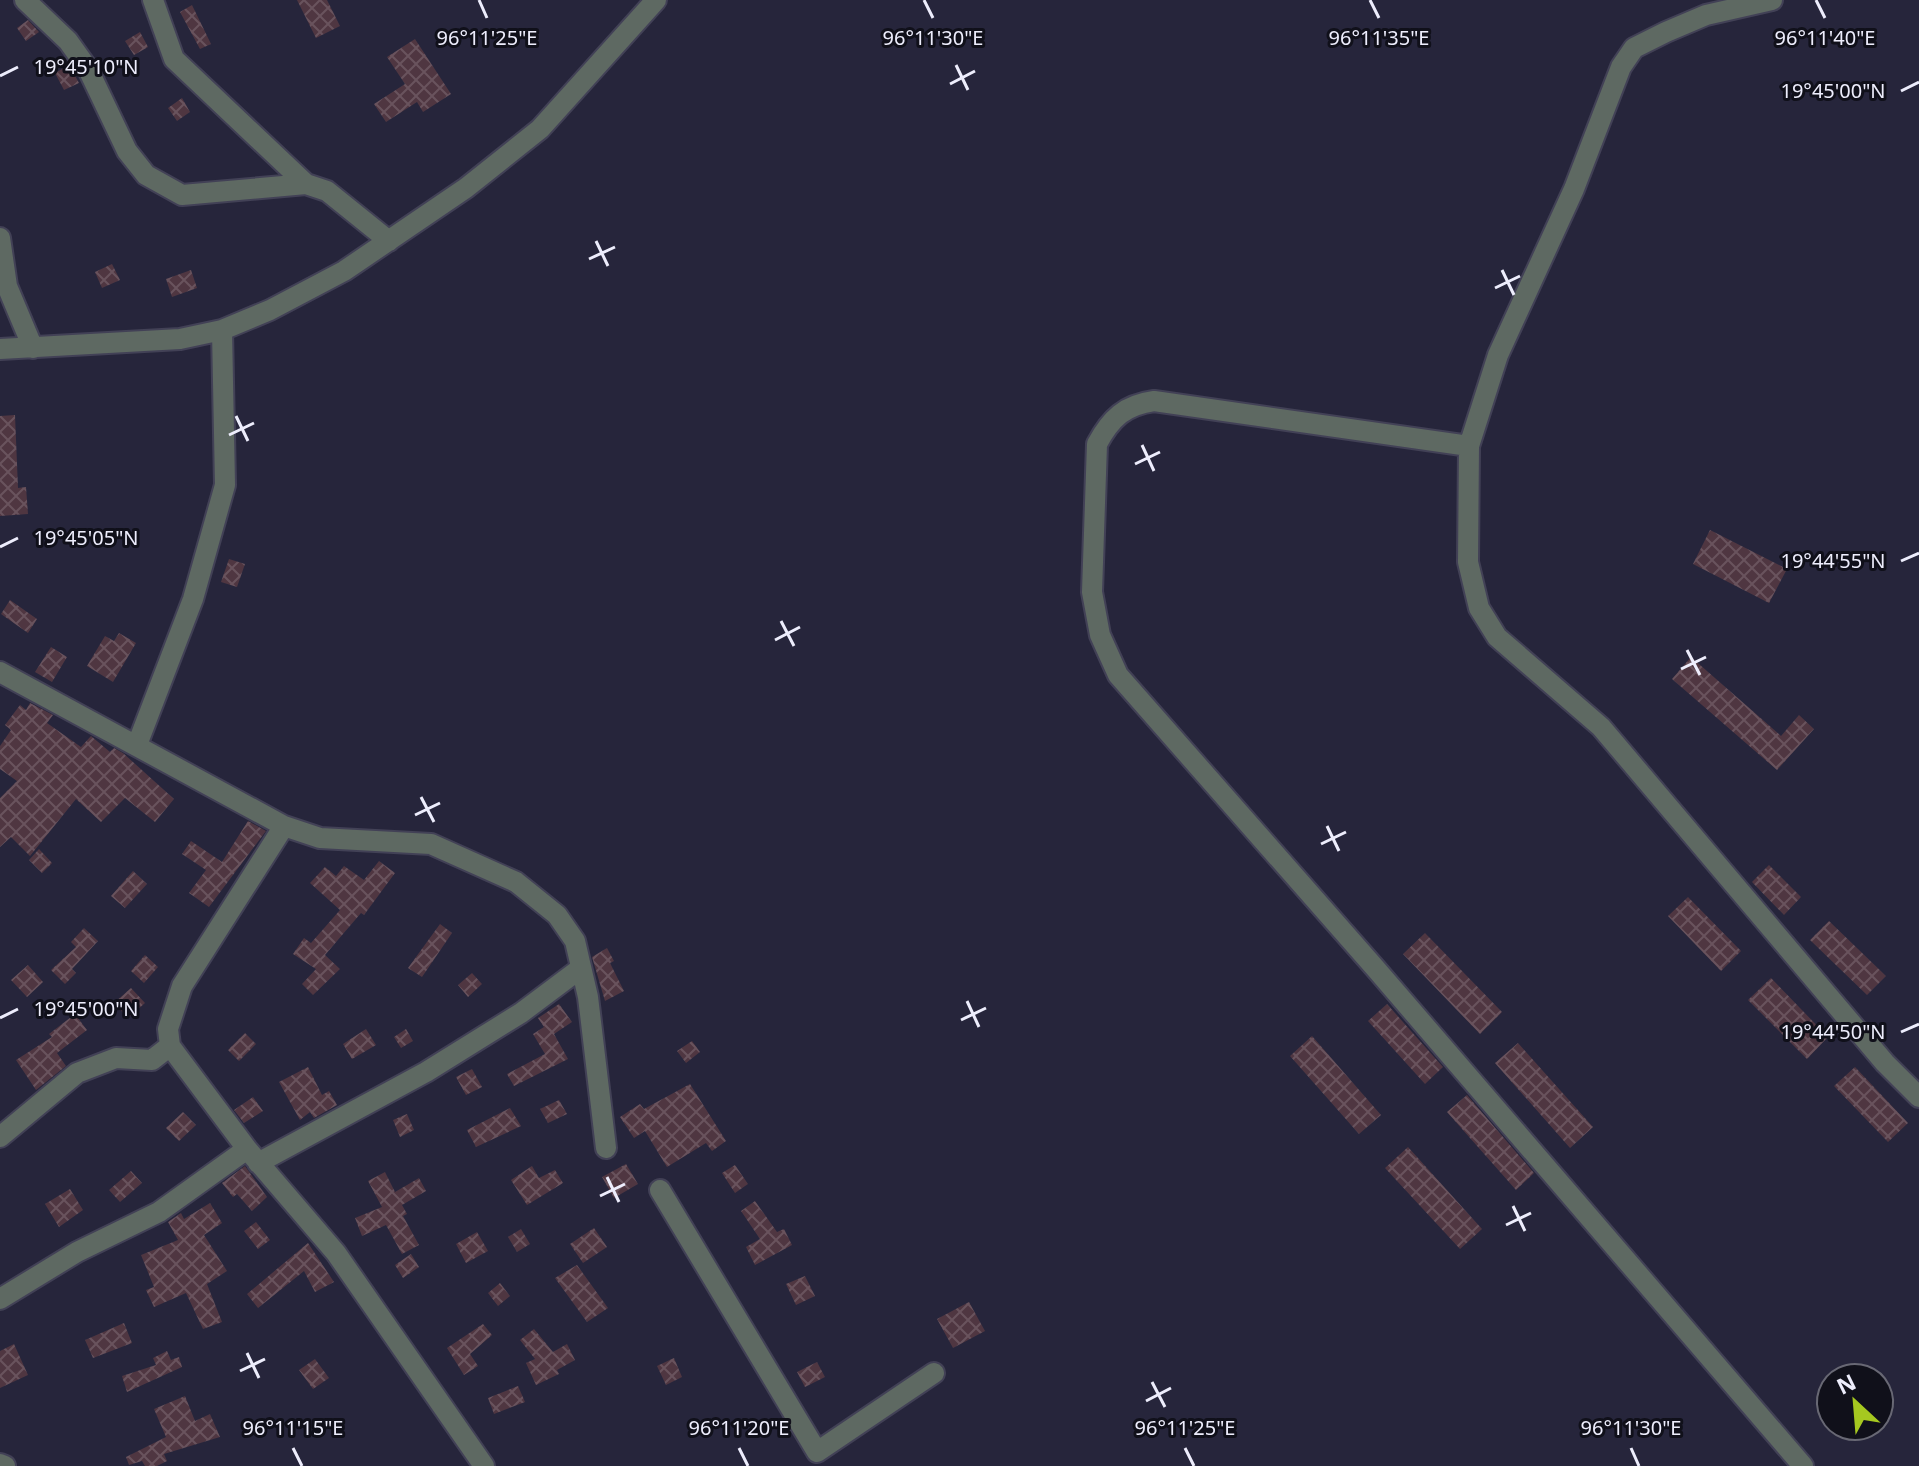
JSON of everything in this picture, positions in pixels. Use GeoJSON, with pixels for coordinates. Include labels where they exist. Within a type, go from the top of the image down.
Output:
{"type":"FeatureCollection","features":[{"type":"Feature","properties":{"kind":"street"},"geometry":{"type":"LineString","coordinates":[[25,0],[68,41],[88,69],[127,151],[146,175],[182,195],[306,184],[327,191],[389,241]]}},
{"type":"Feature","properties":{"kind":"street"},"geometry":{"type":"LineString","coordinates":[[153,0],[174,59],[306,184]]}},
{"type":"Feature","properties":{"kind":"street"},"geometry":{"type":"LineString","coordinates":[[0,349],[180,339],[222,330],[270,310],[344,271],[466,188],[540,129],[656,0]]}},
{"type":"Feature","properties":{"kind":"street"},"geometry":{"type":"LineString","coordinates":[[1772,0],[1706,15],[1666,32],[1634,48],[1621,67],[1574,189],[1498,355],[1469,446],[1468,562],[1479,608],[1497,637],[1601,727],[1885,1063],[1919,1097]]}},
{"type":"Feature","properties":{"kind":"street"},"geometry":{"type":"LineString","coordinates":[[0,238],[4,294],[33,348]]}},
{"type":"Feature","properties":{"kind":"street"},"geometry":{"type":"LineString","coordinates":[[137,745],[193,599],[225,485],[222,330]]}},
{"type":"Feature","properties":{"kind":"street"},"geometry":{"type":"LineString","coordinates":[[1469,446],[1154,401],[1132,404],[1108,423],[1097,444],[1092,592],[1100,635],[1118,675],[1387,981],[1803,1466]]}},
{"type":"Feature","properties":{"kind":"street"},"geometry":{"type":"LineString","coordinates":[[0,672],[284,826],[320,838],[431,844],[516,882],[557,915],[575,941],[588,997],[606,1148]]}},
{"type":"Feature","properties":{"kind":"street"},"geometry":{"type":"LineString","coordinates":[[284,826],[182,986],[168,1029],[170,1046],[252,1156],[336,1253],[484,1466]]}},
{"type":"Feature","properties":{"kind":"street"},"geometry":{"type":"LineString","coordinates":[[0,1299],[77,1252],[159,1212],[252,1156],[426,1072],[521,1013],[581,968]]}},
{"type":"Feature","properties":{"kind":"street"},"geometry":{"type":"LineString","coordinates":[[0,1137],[77,1073],[116,1058],[152,1060],[170,1046]]}},
{"type":"Feature","properties":{"kind":"street"},"geometry":{"type":"LineString","coordinates":[[660,1190],[817,1452],[934,1373]]}},
{"type":"Feature","properties":{"kind":"building"},"geometry":{"type":"Polygon","coordinates":[[[297,0],[327,0],[340,26],[316,38],[297,0]]]}},
{"type":"Feature","properties":{"kind":"building"},"geometry":{"type":"Polygon","coordinates":[[[192,5],[211,44],[200,49],[180,12],[192,5]]]}},
{"type":"Feature","properties":{"kind":"building"},"geometry":{"type":"Polygon","coordinates":[[[28,20],[39,32],[26,41],[17,28],[28,20]]]}},
{"type":"Feature","properties":{"kind":"building"},"geometry":{"type":"Polygon","coordinates":[[[140,32],[148,47],[134,55],[125,41],[140,32]]]}},
{"type":"Feature","properties":{"kind":"building"},"geometry":{"type":"Polygon","coordinates":[[[415,39],[451,94],[423,112],[417,102],[386,122],[374,104],[405,84],[387,57],[415,39]]]}},
{"type":"Feature","properties":{"kind":"building"},"geometry":{"type":"Polygon","coordinates":[[[69,65],[79,83],[64,90],[55,73],[69,65]]]}},
{"type":"Feature","properties":{"kind":"building"},"geometry":{"type":"Polygon","coordinates":[[[182,98],[190,112],[177,121],[168,108],[182,98]]]}},
{"type":"Feature","properties":{"kind":"building"},"geometry":{"type":"Polygon","coordinates":[[[112,264],[120,280],[102,288],[95,272],[112,264]]]}},
{"type":"Feature","properties":{"kind":"building"},"geometry":{"type":"Polygon","coordinates":[[[191,270],[197,288],[172,297],[166,279],[191,270]]]}},
{"type":"Feature","properties":{"kind":"building"},"geometry":{"type":"Polygon","coordinates":[[[15,415],[18,488],[26,487],[28,514],[0,516],[0,416],[15,415]]]}},
{"type":"Feature","properties":{"kind":"building"},"geometry":{"type":"Polygon","coordinates":[[[1710,530],[1787,569],[1769,603],[1693,564],[1710,530]]]}},
{"type":"Feature","properties":{"kind":"building"},"geometry":{"type":"Polygon","coordinates":[[[229,559],[245,564],[237,587],[221,582],[229,559]]]}},
{"type":"Feature","properties":{"kind":"building"},"geometry":{"type":"Polygon","coordinates":[[[10,600],[37,619],[28,633],[1,614],[10,600]]]}},
{"type":"Feature","properties":{"kind":"building"},"geometry":{"type":"Polygon","coordinates":[[[119,633],[136,643],[113,682],[87,666],[105,636],[114,641],[119,633]]]}},
{"type":"Feature","properties":{"kind":"building"},"geometry":{"type":"Polygon","coordinates":[[[51,647],[67,657],[52,682],[35,672],[51,647]]]}},
{"type":"Feature","properties":{"kind":"building"},"geometry":{"type":"Polygon","coordinates":[[[1691,657],[1781,736],[1799,715],[1814,729],[1777,770],[1672,679],[1691,657]]]}},
{"type":"Feature","properties":{"kind":"building"},"geometry":{"type":"Polygon","coordinates":[[[30,703],[53,715],[47,723],[81,747],[91,736],[110,752],[114,748],[123,753],[174,799],[155,822],[125,798],[101,822],[76,799],[30,856],[11,837],[0,847],[0,798],[17,781],[0,769],[0,746],[11,730],[5,725],[20,705],[26,710],[30,703]]]}},
{"type":"Feature","properties":{"kind":"building"},"geometry":{"type":"Polygon","coordinates":[[[248,821],[266,831],[209,907],[189,893],[206,870],[182,854],[191,841],[222,862],[248,821]]]}},
{"type":"Feature","properties":{"kind":"building"},"geometry":{"type":"Polygon","coordinates":[[[39,849],[52,863],[42,873],[29,860],[39,849]]]}},
{"type":"Feature","properties":{"kind":"building"},"geometry":{"type":"Polygon","coordinates":[[[379,861],[395,873],[364,915],[361,913],[325,955],[340,969],[313,995],[302,984],[316,969],[293,954],[304,938],[311,943],[340,910],[310,883],[325,867],[336,876],[344,866],[364,880],[379,861]]]}},
{"type":"Feature","properties":{"kind":"building"},"geometry":{"type":"Polygon","coordinates":[[[1769,865],[1801,897],[1784,915],[1752,882],[1769,865]]]}},
{"type":"Feature","properties":{"kind":"building"},"geometry":{"type":"Polygon","coordinates":[[[133,871],[147,884],[125,908],[111,896],[133,871]]]}},
{"type":"Feature","properties":{"kind":"building"},"geometry":{"type":"Polygon","coordinates":[[[1688,897],[1741,951],[1721,971],[1668,916],[1688,897]]]}},
{"type":"Feature","properties":{"kind":"building"},"geometry":{"type":"Polygon","coordinates":[[[1829,921],[1886,976],[1867,995],[1810,940],[1829,921]]]}},
{"type":"Feature","properties":{"kind":"building"},"geometry":{"type":"Polygon","coordinates":[[[440,924],[452,933],[422,977],[408,968],[440,924]]]}},
{"type":"Feature","properties":{"kind":"building"},"geometry":{"type":"Polygon","coordinates":[[[84,928],[98,941],[72,969],[76,973],[65,984],[51,970],[76,947],[71,942],[84,928]]]}},
{"type":"Feature","properties":{"kind":"building"},"geometry":{"type":"Polygon","coordinates":[[[1425,933],[1502,1012],[1480,1034],[1403,954],[1425,933]]]}},
{"type":"Feature","properties":{"kind":"building"},"geometry":{"type":"Polygon","coordinates":[[[607,948],[614,961],[610,963],[624,991],[605,1001],[592,957],[607,948]]]}},
{"type":"Feature","properties":{"kind":"building"},"geometry":{"type":"Polygon","coordinates":[[[145,955],[158,967],[144,983],[131,971],[145,955]]]}},
{"type":"Feature","properties":{"kind":"building"},"geometry":{"type":"Polygon","coordinates":[[[28,965],[43,982],[27,997],[11,980],[28,965]]]}},
{"type":"Feature","properties":{"kind":"building"},"geometry":{"type":"Polygon","coordinates":[[[472,973],[482,984],[468,997],[458,985],[472,973]]]}},
{"type":"Feature","properties":{"kind":"building"},"geometry":{"type":"Polygon","coordinates":[[[1771,978],[1828,1037],[1807,1059],[1748,1000],[1771,978]]]}},
{"type":"Feature","properties":{"kind":"building"},"geometry":{"type":"Polygon","coordinates":[[[131,988],[145,1003],[128,1018],[114,1003],[131,988]]]}},
{"type":"Feature","properties":{"kind":"building"},"geometry":{"type":"Polygon","coordinates":[[[559,1004],[572,1022],[554,1034],[568,1059],[514,1086],[507,1074],[545,1054],[533,1034],[544,1027],[538,1018],[559,1004]]]}},
{"type":"Feature","properties":{"kind":"building"},"geometry":{"type":"Polygon","coordinates":[[[1387,1004],[1443,1067],[1425,1084],[1368,1021],[1387,1004]]]}},
{"type":"Feature","properties":{"kind":"building"},"geometry":{"type":"Polygon","coordinates":[[[75,1014],[87,1030],[57,1053],[66,1066],[36,1090],[16,1060],[52,1037],[49,1034],[75,1014]]]}},
{"type":"Feature","properties":{"kind":"building"},"geometry":{"type":"Polygon","coordinates":[[[366,1029],[376,1045],[352,1059],[343,1044],[366,1029]]]}},
{"type":"Feature","properties":{"kind":"building"},"geometry":{"type":"Polygon","coordinates":[[[406,1029],[413,1041],[401,1048],[394,1037],[406,1029]]]}},
{"type":"Feature","properties":{"kind":"building"},"geometry":{"type":"Polygon","coordinates":[[[245,1033],[256,1044],[239,1061],[228,1050],[245,1033]]]}},
{"type":"Feature","properties":{"kind":"building"},"geometry":{"type":"Polygon","coordinates":[[[1312,1036],[1381,1115],[1359,1134],[1290,1056],[1312,1036]]]}},
{"type":"Feature","properties":{"kind":"building"},"geometry":{"type":"Polygon","coordinates":[[[692,1041],[700,1052],[686,1063],[677,1051],[692,1041]]]}},
{"type":"Feature","properties":{"kind":"building"},"geometry":{"type":"Polygon","coordinates":[[[1518,1043],[1593,1127],[1570,1148],[1495,1063],[1518,1043]]]}},
{"type":"Feature","properties":{"kind":"building"},"geometry":{"type":"Polygon","coordinates":[[[308,1067],[322,1095],[329,1091],[337,1105],[314,1118],[310,1112],[300,1120],[279,1082],[308,1067]]]}},
{"type":"Feature","properties":{"kind":"building"},"geometry":{"type":"Polygon","coordinates":[[[1855,1067],[1908,1123],[1888,1142],[1834,1086],[1855,1067]]]}},
{"type":"Feature","properties":{"kind":"building"},"geometry":{"type":"Polygon","coordinates":[[[472,1069],[482,1087],[466,1095],[456,1077],[472,1069]]]}},
{"type":"Feature","properties":{"kind":"building"},"geometry":{"type":"Polygon","coordinates":[[[690,1084],[726,1141],[712,1151],[706,1143],[667,1167],[645,1131],[634,1138],[620,1117],[640,1104],[644,1109],[690,1084]]]}},
{"type":"Feature","properties":{"kind":"building"},"geometry":{"type":"Polygon","coordinates":[[[1467,1095],[1534,1173],[1516,1190],[1447,1112],[1467,1095]]]}},
{"type":"Feature","properties":{"kind":"building"},"geometry":{"type":"Polygon","coordinates":[[[253,1097],[263,1111],[244,1123],[234,1110],[253,1097]]]}},
{"type":"Feature","properties":{"kind":"building"},"geometry":{"type":"Polygon","coordinates":[[[559,1100],[567,1114],[548,1123],[540,1109],[559,1100]]]}},
{"type":"Feature","properties":{"kind":"building"},"geometry":{"type":"Polygon","coordinates":[[[510,1108],[521,1126],[476,1147],[467,1130],[510,1108]]]}},
{"type":"Feature","properties":{"kind":"building"},"geometry":{"type":"Polygon","coordinates":[[[183,1112],[196,1125],[179,1141],[166,1128],[183,1112]]]}},
{"type":"Feature","properties":{"kind":"building"},"geometry":{"type":"Polygon","coordinates":[[[407,1114],[414,1130],[400,1137],[393,1120],[407,1114]]]}},
{"type":"Feature","properties":{"kind":"building"},"geometry":{"type":"Polygon","coordinates":[[[1408,1147],[1482,1229],[1460,1249],[1385,1168],[1408,1147]]]}},
{"type":"Feature","properties":{"kind":"building"},"geometry":{"type":"Polygon","coordinates":[[[626,1164],[638,1184],[614,1198],[602,1177],[626,1164]]]}},
{"type":"Feature","properties":{"kind":"building"},"geometry":{"type":"Polygon","coordinates":[[[735,1165],[748,1184],[735,1193],[722,1173],[735,1165]]]}},
{"type":"Feature","properties":{"kind":"building"},"geometry":{"type":"Polygon","coordinates":[[[245,1166],[267,1197],[252,1211],[237,1194],[233,1197],[222,1183],[245,1166]]]}},
{"type":"Feature","properties":{"kind":"building"},"geometry":{"type":"Polygon","coordinates":[[[532,1166],[539,1178],[555,1170],[563,1183],[527,1205],[511,1180],[532,1166]]]}},
{"type":"Feature","properties":{"kind":"building"},"geometry":{"type":"Polygon","coordinates":[[[131,1171],[142,1183],[120,1202],[109,1190],[131,1171]]]}},
{"type":"Feature","properties":{"kind":"building"},"geometry":{"type":"Polygon","coordinates":[[[385,1172],[395,1192],[419,1178],[426,1191],[402,1205],[407,1214],[403,1216],[419,1245],[402,1254],[386,1225],[362,1236],[355,1218],[382,1207],[368,1181],[385,1172]]]}},
{"type":"Feature","properties":{"kind":"building"},"geometry":{"type":"Polygon","coordinates":[[[70,1189],[83,1210],[59,1227],[45,1204],[70,1189]]]}},
{"type":"Feature","properties":{"kind":"building"},"geometry":{"type":"Polygon","coordinates":[[[755,1201],[777,1232],[784,1229],[792,1245],[755,1265],[746,1247],[760,1239],[741,1211],[755,1201]]]}},
{"type":"Feature","properties":{"kind":"building"},"geometry":{"type":"Polygon","coordinates":[[[210,1203],[222,1223],[204,1235],[227,1271],[207,1284],[222,1322],[203,1329],[186,1293],[154,1307],[146,1290],[154,1287],[141,1255],[178,1240],[168,1222],[181,1213],[184,1219],[210,1203]]]}},
{"type":"Feature","properties":{"kind":"building"},"geometry":{"type":"Polygon","coordinates":[[[256,1222],[270,1240],[258,1249],[244,1231],[256,1222]]]}},
{"type":"Feature","properties":{"kind":"building"},"geometry":{"type":"Polygon","coordinates":[[[594,1228],[607,1247],[583,1263],[570,1244],[594,1228]]]}},
{"type":"Feature","properties":{"kind":"building"},"geometry":{"type":"Polygon","coordinates":[[[521,1229],[530,1244],[517,1252],[508,1237],[521,1229]]]}},
{"type":"Feature","properties":{"kind":"building"},"geometry":{"type":"Polygon","coordinates":[[[477,1232],[488,1251],[466,1263],[456,1244],[477,1232]]]}},
{"type":"Feature","properties":{"kind":"building"},"geometry":{"type":"Polygon","coordinates":[[[308,1243],[334,1282],[315,1292],[304,1271],[258,1308],[247,1294],[308,1243]]]}},
{"type":"Feature","properties":{"kind":"building"},"geometry":{"type":"Polygon","coordinates":[[[411,1254],[419,1267],[403,1278],[395,1265],[411,1254]]]}},
{"type":"Feature","properties":{"kind":"building"},"geometry":{"type":"Polygon","coordinates":[[[577,1265],[608,1308],[587,1322],[555,1278],[577,1265]]]}},
{"type":"Feature","properties":{"kind":"building"},"geometry":{"type":"Polygon","coordinates":[[[805,1276],[815,1296],[796,1305],[786,1284],[805,1276]]]}},
{"type":"Feature","properties":{"kind":"building"},"geometry":{"type":"Polygon","coordinates":[[[500,1283],[510,1296],[498,1306],[488,1293],[500,1283]]]}},
{"type":"Feature","properties":{"kind":"building"},"geometry":{"type":"Polygon","coordinates":[[[969,1302],[985,1331],[953,1348],[937,1319],[969,1302]]]}},
{"type":"Feature","properties":{"kind":"building"},"geometry":{"type":"Polygon","coordinates":[[[124,1323],[132,1343],[93,1358],[85,1340],[124,1323]]]}},
{"type":"Feature","properties":{"kind":"building"},"geometry":{"type":"Polygon","coordinates":[[[483,1324],[492,1335],[470,1354],[478,1366],[464,1375],[447,1348],[483,1324]]]}},
{"type":"Feature","properties":{"kind":"building"},"geometry":{"type":"Polygon","coordinates":[[[534,1329],[553,1352],[567,1344],[575,1360],[557,1370],[559,1374],[536,1385],[526,1363],[535,1359],[520,1340],[534,1329]]]}},
{"type":"Feature","properties":{"kind":"building"},"geometry":{"type":"Polygon","coordinates":[[[14,1344],[28,1375],[0,1388],[0,1351],[14,1344]]]}},
{"type":"Feature","properties":{"kind":"building"},"geometry":{"type":"Polygon","coordinates":[[[167,1351],[171,1360],[179,1357],[182,1367],[127,1392],[122,1376],[156,1365],[153,1358],[167,1351]]]}},
{"type":"Feature","properties":{"kind":"building"},"geometry":{"type":"Polygon","coordinates":[[[674,1358],[682,1377],[666,1385],[657,1366],[674,1358]]]}},
{"type":"Feature","properties":{"kind":"building"},"geometry":{"type":"Polygon","coordinates":[[[315,1359],[329,1378],[313,1389],[299,1370],[315,1359]]]}},
{"type":"Feature","properties":{"kind":"building"},"geometry":{"type":"Polygon","coordinates":[[[817,1362],[825,1377],[805,1387],[797,1372],[817,1362]]]}},
{"type":"Feature","properties":{"kind":"building"},"geometry":{"type":"Polygon","coordinates":[[[518,1386],[525,1402],[494,1414],[488,1398],[518,1386]]]}},
{"type":"Feature","properties":{"kind":"building"},"geometry":{"type":"Polygon","coordinates":[[[185,1396],[195,1421],[210,1414],[220,1437],[164,1454],[167,1461],[157,1466],[145,1466],[142,1461],[129,1465],[126,1457],[166,1437],[154,1409],[185,1396]]]}}]}
